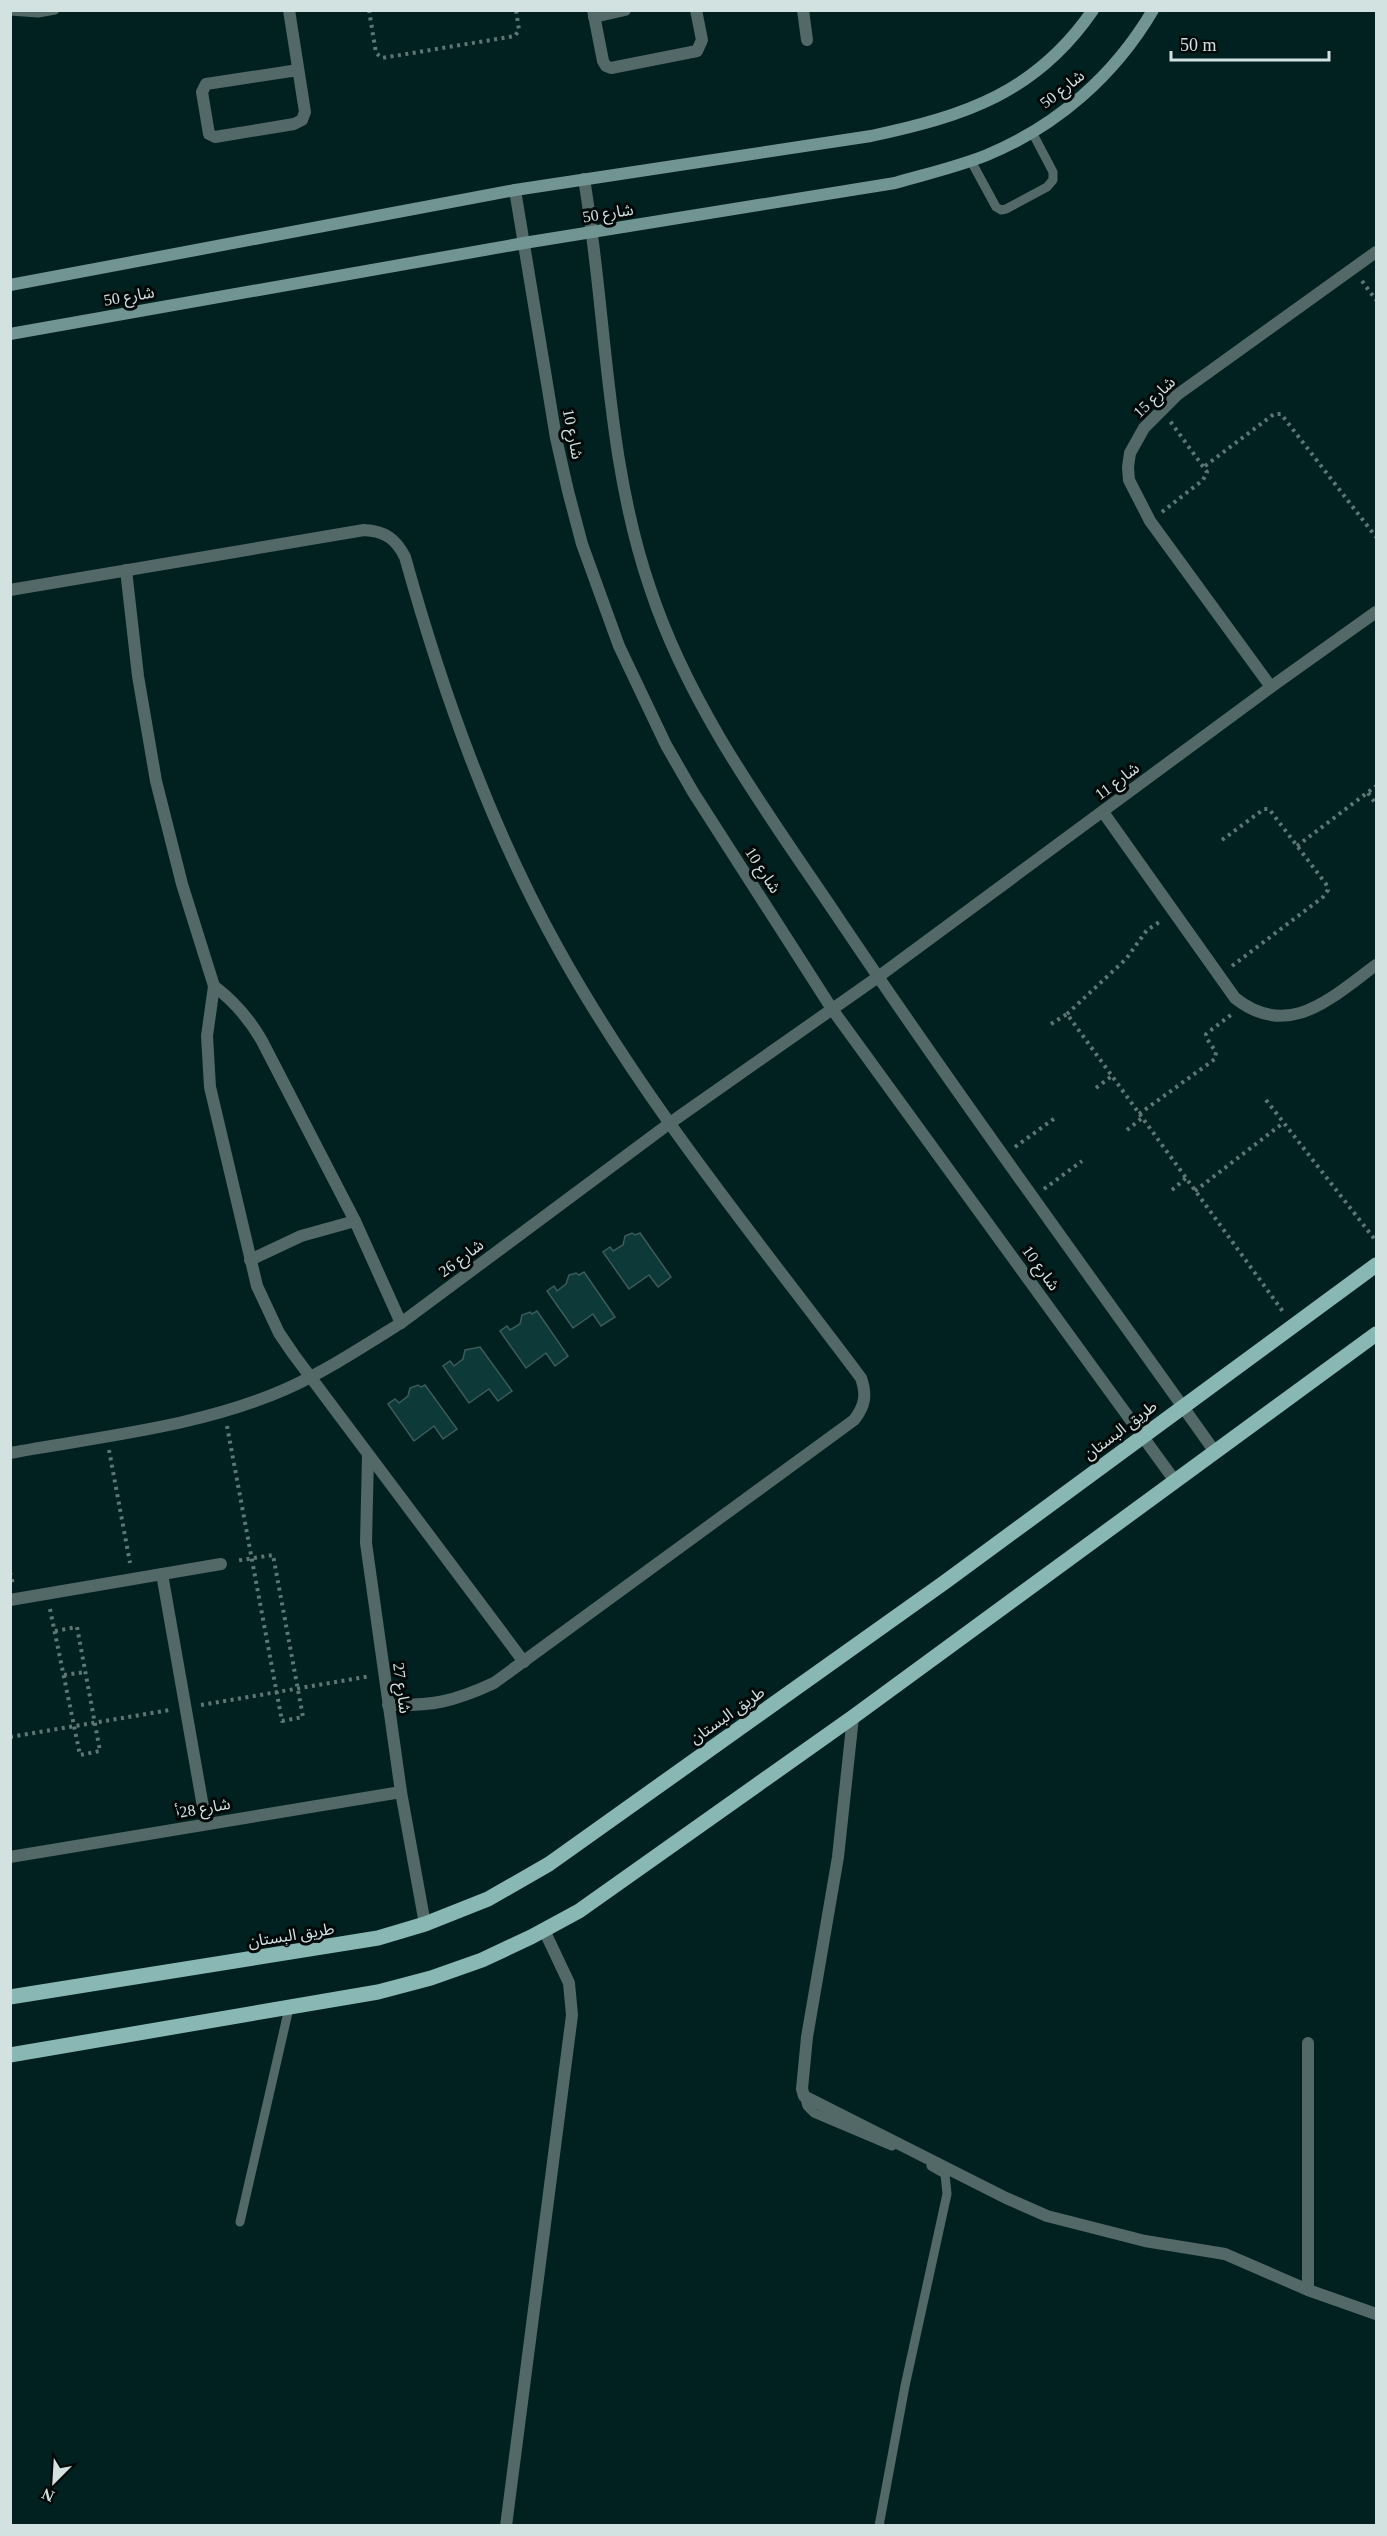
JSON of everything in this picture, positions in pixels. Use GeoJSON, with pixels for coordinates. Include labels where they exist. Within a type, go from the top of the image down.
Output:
{"type":"FeatureCollection","features":[{"type":"Feature","properties":{"kind":"main road","name":"طريق البستان"},"geometry":{"type":"LineString","coordinates":[[10,1997],[378,1938],[426,1924],[488,1899],[549,1864],[945,1582],[1377,1265]]}},
{"type":"Feature","properties":{"kind":"main road"},"geometry":{"type":"LineString","coordinates":[[10,2055],[378,1992],[431,1978],[482,1960],[544,1930],[579,1911],[624,1880],[852,1717],[1377,1334]]}},
{"type":"Feature","properties":{"kind":"street"},"geometry":{"type":"LineString","coordinates":[[289,10],[305,112],[298,123],[215,137],[209,134],[202,92],[204,86],[298,70]]}},
{"type":"Feature","properties":{"kind":"street"},"geometry":{"type":"LineString","coordinates":[[626,10],[593,14],[603,61],[611,68],[697,51],[702,40],[696,10]]}},
{"type":"Feature","properties":{"kind":"street"},"geometry":{"type":"LineString","coordinates":[[803,10],[807,40]]}},
{"type":"Feature","properties":{"kind":"street","name":"شارع 50"},"geometry":{"type":"LineString","coordinates":[[10,285],[515,190],[871,136],[915,126],[958,113],[1000,96],[1025,81],[1068,42],[1093,10]]}},
{"type":"Feature","properties":{"kind":"street","name":"شارع 50"},"geometry":{"type":"LineString","coordinates":[[10,334],[524,243],[895,183],[971,161],[1032,132],[1088,92],[1139,34],[1153,10]]}},
{"type":"Feature","properties":{"kind":"street"},"geometry":{"type":"LineString","coordinates":[[584,179],[593,232],[621,470],[638,549],[663,625],[697,696],[749,786],[878,977],[1215,1452]]}},
{"type":"Feature","properties":{"kind":"street","name":"شارع 10"},"geometry":{"type":"LineString","coordinates":[[515,190],[554,427],[582,544],[619,646],[666,745],[693,792],[832,1009],[1175,1481]]}},
{"type":"Feature","properties":{"kind":"street","name":"شارع 15"},"geometry":{"type":"LineString","coordinates":[[1271,687],[1150,521],[1135,495],[1128,467],[1130,453],[1136,440],[1161,409],[1377,252]]}},
{"type":"Feature","properties":{"kind":"street"},"geometry":{"type":"LineString","coordinates":[[10,590],[364,530],[378,531],[390,536],[399,545],[405,557],[454,717],[519,874],[560,951],[587,997],[670,1124],[861,1378],[865,1389],[865,1400],[854,1420],[494,1683],[461,1699],[425,1706],[388,1705]]}},
{"type":"Feature","properties":{"kind":"street"},"geometry":{"type":"LineString","coordinates":[[126,570],[138,676],[156,781],[182,884],[214,986],[207,1036],[210,1087],[250,1260],[267,1310],[279,1333],[310,1376],[524,1662]]}},
{"type":"Feature","properties":{"kind":"street","name":"شارع 11"},"geometry":{"type":"LineString","coordinates":[[878,977],[1271,687],[1377,612]]}},
{"type":"Feature","properties":{"kind":"street"},"geometry":{"type":"LineString","coordinates":[[1103,812],[1235,998],[1245,1005],[1270,1016],[1297,1015],[1329,999],[1377,965]]}},
{"type":"Feature","properties":{"kind":"street","name":"شارع 26"},"geometry":{"type":"LineString","coordinates":[[10,1453],[200,1418],[286,1389],[355,1352],[401,1323],[670,1124],[878,977]]}},
{"type":"Feature","properties":{"kind":"street"},"geometry":{"type":"LineString","coordinates":[[214,986],[233,1001],[249,1019],[356,1221],[401,1323]]}},
{"type":"Feature","properties":{"kind":"street"},"geometry":{"type":"LineString","coordinates":[[250,1260],[301,1236],[356,1221]]}},
{"type":"Feature","properties":{"kind":"street","name":"شارع 27"},"geometry":{"type":"LineString","coordinates":[[368,1455],[366,1543],[401,1791],[426,1924]]}},
{"type":"Feature","properties":{"kind":"street"},"geometry":{"type":"LineString","coordinates":[[10,1600],[221,1564]]}},
{"type":"Feature","properties":{"kind":"street"},"geometry":{"type":"LineString","coordinates":[[162,1574],[206,1824]]}},
{"type":"Feature","properties":{"kind":"street"},"geometry":{"type":"LineString","coordinates":[[852,1717],[838,1857],[807,2037],[802,2089],[804,2096],[1006,2198],[1047,2216],[1145,2241],[1225,2254],[1308,2290],[1377,2314]]}},
{"type":"Feature","properties":{"kind":"street","name":"شارع 28أ"},"geometry":{"type":"LineString","coordinates":[[10,1857],[401,1791]]}},
{"type":"Feature","properties":{"kind":"street"},"geometry":{"type":"LineString","coordinates":[[506,2526],[572,2015],[569,1983],[544,1930]]}},
{"type":"Feature","properties":{"kind":"street"},"geometry":{"type":"LineString","coordinates":[[1308,2043],[1308,2290]]}},
{"type":"Feature","properties":{"kind":"lane"},"geometry":{"type":"LineString","coordinates":[[10,11],[38,13],[55,10]]}},
{"type":"Feature","properties":{"kind":"lane"},"geometry":{"type":"LineString","coordinates":[[971,161],[996,207],[1006,210],[1047,187],[1053,180],[1053,172],[1032,132]]}},
{"type":"Feature","properties":{"kind":"lane"},"geometry":{"type":"LineString","coordinates":[[240,2222],[289,2008]]}},
{"type":"Feature","properties":{"kind":"lane"},"geometry":{"type":"LineString","coordinates":[[804,2096],[807,2106],[814,2113],[916,2156],[945,2175],[947,2183],[879,2526]]}},
{"type":"Feature","properties":{"kind":"path"},"geometry":{"type":"LineString","coordinates":[[369,10],[376,53],[382,58],[515,36],[519,30],[516,10]]}},
{"type":"Feature","properties":{"kind":"path"},"geometry":{"type":"LineString","coordinates":[[1353,268],[1377,300]]}},
{"type":"Feature","properties":{"kind":"path"},"geometry":{"type":"LineString","coordinates":[[1150,521],[1206,478],[1207,472],[1205,466],[1161,409]]}},
{"type":"Feature","properties":{"kind":"path"},"geometry":{"type":"LineString","coordinates":[[1205,466],[1274,414],[1281,414],[1377,537]]}},
{"type":"Feature","properties":{"kind":"path"},"geometry":{"type":"LineString","coordinates":[[1297,846],[1377,786]]}},
{"type":"Feature","properties":{"kind":"path"},"geometry":{"type":"LineString","coordinates":[[1368,793],[1377,804]]}},
{"type":"Feature","properties":{"kind":"path"},"geometry":{"type":"LineString","coordinates":[[1219,976],[1327,893],[1326,884],[1267,809],[1222,840]]}},
{"type":"Feature","properties":{"kind":"path"},"geometry":{"type":"LineString","coordinates":[[1051,1024],[1067,1014],[1126,959],[1147,930],[1175,914]]}},
{"type":"Feature","properties":{"kind":"path"},"geometry":{"type":"LineString","coordinates":[[1127,1130],[1140,1116],[1215,1059],[1216,1052],[1206,1034],[1245,1005]]}},
{"type":"Feature","properties":{"kind":"path"},"geometry":{"type":"LineString","coordinates":[[1067,1014],[1293,1326]]}},
{"type":"Feature","properties":{"kind":"path"},"geometry":{"type":"LineString","coordinates":[[1096,1088],[1112,1076]]}},
{"type":"Feature","properties":{"kind":"path"},"geometry":{"type":"LineString","coordinates":[[1266,1100],[1377,1241]]}},
{"type":"Feature","properties":{"kind":"path"},"geometry":{"type":"LineString","coordinates":[[1004,1155],[1055,1118]]}},
{"type":"Feature","properties":{"kind":"path"},"geometry":{"type":"LineString","coordinates":[[1196,1191],[1283,1123]]}},
{"type":"Feature","properties":{"kind":"path"},"geometry":{"type":"LineString","coordinates":[[1034,1196],[1082,1161]]}},
{"type":"Feature","properties":{"kind":"path"},"geometry":{"type":"LineString","coordinates":[[1172,1190],[1186,1179]]}},
{"type":"Feature","properties":{"kind":"path"},"geometry":{"type":"LineString","coordinates":[[221,1564],[252,1559],[273,1555],[303,1717],[282,1721],[252,1559],[225,1410]]}},
{"type":"Feature","properties":{"kind":"path"},"geometry":{"type":"LineString","coordinates":[[106,1436],[133,1579]]}},
{"type":"Feature","properties":{"kind":"path"},"geometry":{"type":"LineString","coordinates":[[47,1594],[80,1755],[100,1751],[77,1627],[55,1631]]}},
{"type":"Feature","properties":{"kind":"path"},"geometry":{"type":"LineString","coordinates":[[64,1675],[86,1672]]}},
{"type":"Feature","properties":{"kind":"building"},"geometry":{"type":"Polygon","coordinates":[[[632,1233],[635,1235],[640,1233],[671,1277],[658,1287],[649,1275],[629,1289],[603,1252],[610,1247],[613,1251],[623,1245],[625,1236],[632,1233]]]}},
{"type":"Feature","properties":{"kind":"building"},"geometry":{"type":"Polygon","coordinates":[[[584,1272],[615,1317],[601,1326],[593,1314],[573,1328],[547,1291],[554,1286],[557,1291],[566,1284],[569,1275],[576,1273],[579,1275],[584,1272]]]}},
{"type":"Feature","properties":{"kind":"building"},"geometry":{"type":"Polygon","coordinates":[[[537,1311],[568,1356],[555,1366],[546,1353],[526,1368],[500,1331],[507,1326],[510,1330],[520,1324],[522,1315],[537,1311]]]}},
{"type":"Feature","properties":{"kind":"building"},"geometry":{"type":"Polygon","coordinates":[[[480,1347],[512,1391],[498,1401],[489,1389],[469,1403],[443,1366],[450,1361],[454,1366],[463,1359],[465,1350],[480,1347]]]}},
{"type":"Feature","properties":{"kind":"building"},"geometry":{"type":"Polygon","coordinates":[[[418,1385],[421,1387],[425,1385],[457,1429],[443,1439],[434,1426],[414,1441],[388,1404],[395,1399],[399,1403],[408,1396],[410,1388],[418,1385]]]}}]}
